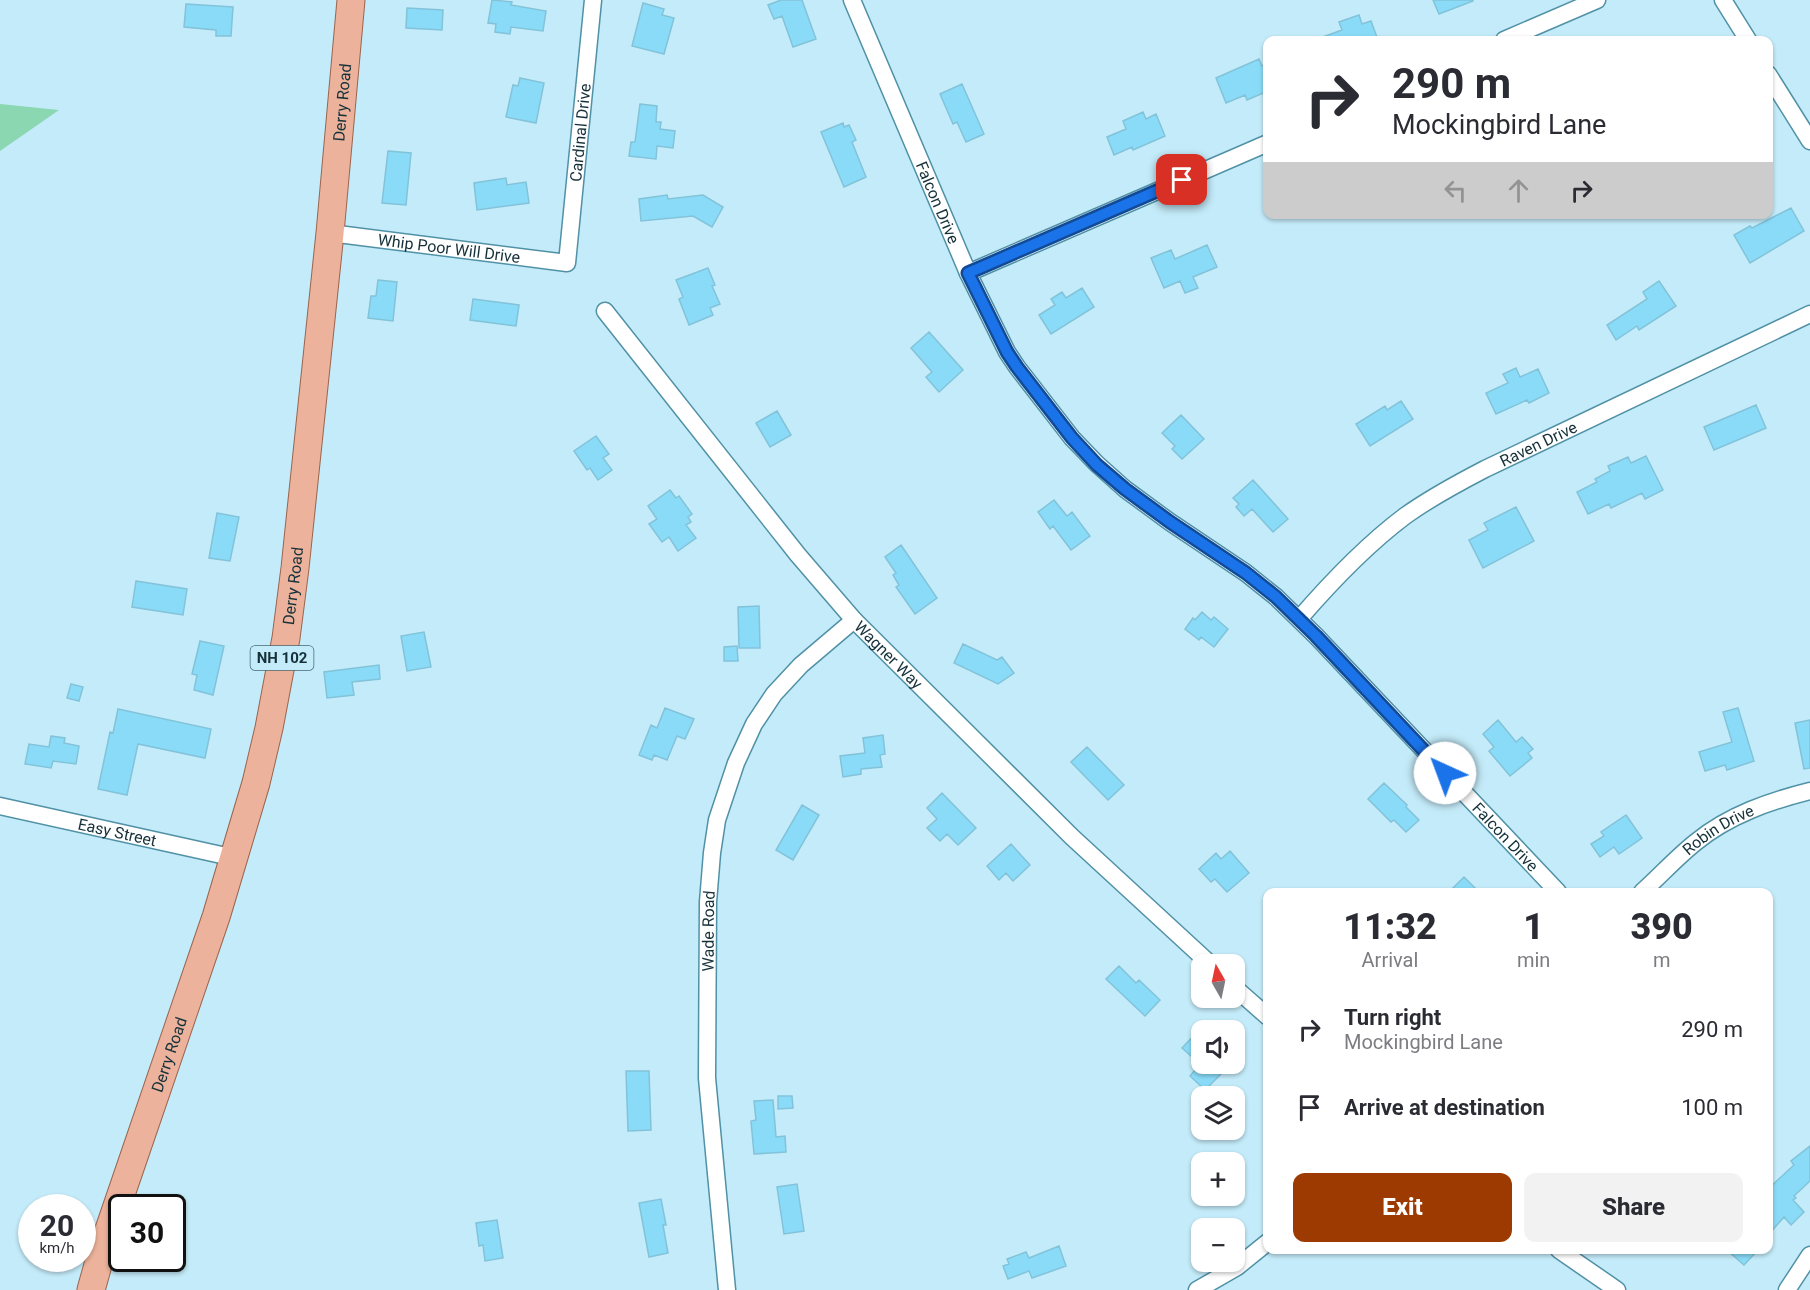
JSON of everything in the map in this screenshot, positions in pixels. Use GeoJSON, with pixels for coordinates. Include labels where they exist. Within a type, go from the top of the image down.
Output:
{"type":"FeatureCollection","features":[{"type":"Feature","properties":{"kind":"main road","name":"Derry Road"},"geometry":{"type":"LineString","coordinates":[[91,1290],[235,858],[256,783],[286,638],[330,233],[351,0]]}},
{"type":"Feature","properties":{"kind":"street","name":"Cardinal Drive"},"geometry":{"type":"LineString","coordinates":[[567,263],[593,0]]}},
{"type":"Feature","properties":{"kind":"street","name":"Falcon Drive"},"geometry":{"type":"LineString","coordinates":[[852,0],[968,273],[1007,352],[1072,438],[1097,465],[1125,489],[1246,573],[1276,597],[1554,888]]}},
{"type":"Feature","properties":{"kind":"street"},"geometry":{"type":"LineString","coordinates":[[1513,36],[1597,0]]}},
{"type":"Feature","properties":{"kind":"street"},"geometry":{"type":"LineString","coordinates":[[1723,0],[1746,36]]}},
{"type":"Feature","properties":{"kind":"street"},"geometry":{"type":"LineString","coordinates":[[1773,82],[1810,141]]}},
{"type":"Feature","properties":{"kind":"street"},"geometry":{"type":"LineString","coordinates":[[968,273],[1263,145]]}},
{"type":"Feature","properties":{"kind":"street","name":"Whip Poor Will Drive"},"geometry":{"type":"LineString","coordinates":[[330,233],[567,263]]}},
{"type":"Feature","properties":{"kind":"street","name":"Wagner Way"},"geometry":{"type":"LineString","coordinates":[[605,311],[791,545],[854,620],[1072,837],[1199,954]]}},
{"type":"Feature","properties":{"kind":"street","name":"Raven Drive"},"geometry":{"type":"LineString","coordinates":[[1299,619],[1349,564],[1406,516],[1437,495],[1485,469],[1810,314]]}},
{"type":"Feature","properties":{"kind":"street","name":"Wade Road"},"geometry":{"type":"LineString","coordinates":[[727,1290],[707,1078],[708,902],[717,820],[736,763],[754,723],[767,704],[801,665],[854,620]]}},
{"type":"Feature","properties":{"kind":"street","name":"Robin Drive"},"geometry":{"type":"LineString","coordinates":[[1646,888],[1697,841],[1723,825],[1746,812],[1780,798],[1810,791]]}},
{"type":"Feature","properties":{"kind":"street","name":"Easy Street"},"geometry":{"type":"LineString","coordinates":[[0,806],[235,858]]}},
{"type":"Feature","properties":{"kind":"street"},"geometry":{"type":"LineString","coordinates":[[1245,997],[1263,1013]]}},
{"type":"Feature","properties":{"kind":"street"},"geometry":{"type":"LineString","coordinates":[[1197,1290],[1237,1267],[1263,1246]]}},
{"type":"Feature","properties":{"kind":"street"},"geometry":{"type":"LineString","coordinates":[[1565,1254],[1617,1290]]}},
{"type":"Feature","properties":{"kind":"street"},"geometry":{"type":"LineString","coordinates":[[1787,1290],[1810,1254]]}},
{"type":"Feature","properties":{"kind":"green space"},"geometry":{"type":"Polygon","coordinates":[[[0,104],[59,110],[0,151],[0,104]]]}},
{"type":"Feature","properties":{"kind":"building"},"geometry":{"type":"Polygon","coordinates":[[[492,0],[512,2],[511,5],[546,11],[543,31],[511,27],[510,34],[495,32],[496,24],[488,23],[492,0]]]}},
{"type":"Feature","properties":{"kind":"building"},"geometry":{"type":"Polygon","coordinates":[[[781,0],[802,0],[816,39],[793,47],[782,16],[774,19],[768,5],[781,0]]]}},
{"type":"Feature","properties":{"kind":"building"},"geometry":{"type":"Polygon","coordinates":[[[1433,0],[1473,0],[1473,1],[1439,14],[1433,0]]]}},
{"type":"Feature","properties":{"kind":"building"},"geometry":{"type":"Polygon","coordinates":[[[643,3],[664,9],[662,15],[674,18],[664,54],[632,46],[643,3]]]}},
{"type":"Feature","properties":{"kind":"building"},"geometry":{"type":"Polygon","coordinates":[[[186,4],[233,7],[231,36],[216,36],[216,30],[184,27],[186,4]]]}},
{"type":"Feature","properties":{"kind":"building"},"geometry":{"type":"Polygon","coordinates":[[[407,8],[443,10],[442,30],[406,28],[407,8]]]}},
{"type":"Feature","properties":{"kind":"building"},"geometry":{"type":"Polygon","coordinates":[[[1359,15],[1362,24],[1371,21],[1377,36],[1325,36],[1342,30],[1339,22],[1359,15]]]}},
{"type":"Feature","properties":{"kind":"building"},"geometry":{"type":"Polygon","coordinates":[[[1259,59],[1263,66],[1263,93],[1247,100],[1245,95],[1226,103],[1216,78],[1259,59]]]}},
{"type":"Feature","properties":{"kind":"building"},"geometry":{"type":"Polygon","coordinates":[[[520,78],[544,83],[536,123],[506,117],[513,85],[518,86],[520,78]]]}},
{"type":"Feature","properties":{"kind":"building"},"geometry":{"type":"Polygon","coordinates":[[[962,84],[984,134],[966,142],[957,122],[953,124],[940,94],[962,84]]]}},
{"type":"Feature","properties":{"kind":"building"},"geometry":{"type":"Polygon","coordinates":[[[640,104],[657,106],[656,122],[661,122],[660,129],[675,131],[673,148],[657,146],[656,159],[629,156],[631,142],[635,142],[640,104]]]}},
{"type":"Feature","properties":{"kind":"building"},"geometry":{"type":"Polygon","coordinates":[[[1143,112],[1146,119],[1156,114],[1165,136],[1133,150],[1132,147],[1114,155],[1107,137],[1126,129],[1123,121],[1143,112]]]}},
{"type":"Feature","properties":{"kind":"building"},"geometry":{"type":"Polygon","coordinates":[[[843,123],[844,127],[849,125],[856,140],[852,142],[866,177],[844,187],[821,132],[843,123]]]}},
{"type":"Feature","properties":{"kind":"building"},"geometry":{"type":"Polygon","coordinates":[[[388,151],[411,153],[406,205],[382,203],[388,151]]]}},
{"type":"Feature","properties":{"kind":"building"},"geometry":{"type":"Polygon","coordinates":[[[506,178],[507,185],[526,182],[529,203],[477,210],[474,183],[506,178]]]}},
{"type":"Feature","properties":{"kind":"building"},"geometry":{"type":"Polygon","coordinates":[[[667,195],[668,199],[703,195],[723,207],[712,227],[693,216],[641,221],[639,199],[667,195]]]}},
{"type":"Feature","properties":{"kind":"building"},"geometry":{"type":"Polygon","coordinates":[[[1791,208],[1804,231],[1750,263],[1734,235],[1791,208]]]}},
{"type":"Feature","properties":{"kind":"building"},"geometry":{"type":"Polygon","coordinates":[[[1207,245],[1217,267],[1193,277],[1198,288],[1185,293],[1180,281],[1164,288],[1151,258],[1171,250],[1175,259],[1207,245]]]}},
{"type":"Feature","properties":{"kind":"building"},"geometry":{"type":"Polygon","coordinates":[[[708,268],[715,285],[712,286],[720,304],[710,308],[713,315],[689,325],[679,299],[683,297],[676,280],[708,268]]]}},
{"type":"Feature","properties":{"kind":"building"},"geometry":{"type":"Polygon","coordinates":[[[378,280],[397,282],[393,321],[368,318],[371,296],[376,296],[378,280]]]}},
{"type":"Feature","properties":{"kind":"building"},"geometry":{"type":"Polygon","coordinates":[[[1659,281],[1676,306],[1639,330],[1637,326],[1616,340],[1607,325],[1647,299],[1643,292],[1659,281]]]}},
{"type":"Feature","properties":{"kind":"building"},"geometry":{"type":"Polygon","coordinates":[[[1082,288],[1094,307],[1051,334],[1039,315],[1055,305],[1051,299],[1062,292],[1066,298],[1082,288]]]}},
{"type":"Feature","properties":{"kind":"building"},"geometry":{"type":"Polygon","coordinates":[[[473,299],[519,305],[516,326],[470,320],[473,299]]]}},
{"type":"Feature","properties":{"kind":"building"},"geometry":{"type":"Polygon","coordinates":[[[929,332],[963,370],[939,392],[926,377],[932,372],[911,348],[929,332]]]}},
{"type":"Feature","properties":{"kind":"building"},"geometry":{"type":"Polygon","coordinates":[[[1516,368],[1520,377],[1538,369],[1549,393],[1529,403],[1527,400],[1496,414],[1486,393],[1508,383],[1503,374],[1516,368]]]}},
{"type":"Feature","properties":{"kind":"building"},"geometry":{"type":"Polygon","coordinates":[[[1401,401],[1413,419],[1370,446],[1356,424],[1385,406],[1387,410],[1401,401]]]}},
{"type":"Feature","properties":{"kind":"building"},"geometry":{"type":"Polygon","coordinates":[[[1756,405],[1766,428],[1714,450],[1704,427],[1756,405]]]}},
{"type":"Feature","properties":{"kind":"building"},"geometry":{"type":"Polygon","coordinates":[[[777,411],[791,435],[770,447],[756,423],[777,411]]]}},
{"type":"Feature","properties":{"kind":"building"},"geometry":{"type":"Polygon","coordinates":[[[1181,415],[1204,439],[1182,459],[1172,449],[1175,446],[1162,433],[1181,415]]]}},
{"type":"Feature","properties":{"kind":"building"},"geometry":{"type":"Polygon","coordinates":[[[596,436],[609,454],[603,458],[612,470],[598,480],[590,468],[587,470],[574,451],[596,436]]]}},
{"type":"Feature","properties":{"kind":"building"},"geometry":{"type":"Polygon","coordinates":[[[1646,456],[1663,490],[1645,499],[1642,493],[1611,508],[1609,504],[1588,514],[1577,492],[1597,482],[1595,479],[1610,471],[1608,466],[1628,457],[1631,463],[1646,456]]]}},
{"type":"Feature","properties":{"kind":"building"},"geometry":{"type":"Polygon","coordinates":[[[1253,480],[1288,519],[1273,532],[1252,509],[1244,516],[1236,507],[1239,504],[1233,498],[1253,480]]]}},
{"type":"Feature","properties":{"kind":"building"},"geometry":{"type":"Polygon","coordinates":[[[670,490],[676,498],[679,496],[692,514],[688,517],[691,522],[686,525],[696,538],[678,551],[669,537],[662,542],[649,524],[657,519],[648,506],[670,490]]]}},
{"type":"Feature","properties":{"kind":"building"},"geometry":{"type":"Polygon","coordinates":[[[1054,500],[1067,516],[1072,512],[1090,536],[1071,550],[1053,526],[1050,529],[1038,512],[1054,500]]]}},
{"type":"Feature","properties":{"kind":"building"},"geometry":{"type":"Polygon","coordinates":[[[1516,507],[1534,541],[1483,568],[1469,540],[1488,530],[1484,523],[1516,507]]]}},
{"type":"Feature","properties":{"kind":"building"},"geometry":{"type":"Polygon","coordinates":[[[217,513],[239,517],[230,561],[209,558],[217,513]]]}},
{"type":"Feature","properties":{"kind":"building"},"geometry":{"type":"Polygon","coordinates":[[[901,545],[937,598],[915,614],[896,587],[899,585],[893,575],[896,573],[885,557],[901,545]]]}},
{"type":"Feature","properties":{"kind":"building"},"geometry":{"type":"Polygon","coordinates":[[[136,581],[187,589],[183,615],[132,607],[136,581]]]}},
{"type":"Feature","properties":{"kind":"building"},"geometry":{"type":"Polygon","coordinates":[[[759,606],[760,648],[739,648],[738,607],[759,606]]]}},
{"type":"Feature","properties":{"kind":"building"},"geometry":{"type":"Polygon","coordinates":[[[1202,612],[1211,620],[1214,617],[1228,629],[1214,647],[1201,637],[1199,640],[1185,629],[1193,618],[1195,620],[1202,612]]]}},
{"type":"Feature","properties":{"kind":"building"},"geometry":{"type":"Polygon","coordinates":[[[424,632],[431,667],[407,671],[401,636],[424,632]]]}},
{"type":"Feature","properties":{"kind":"building"},"geometry":{"type":"Polygon","coordinates":[[[200,641],[224,646],[213,695],[194,690],[197,675],[192,674],[200,641]]]}},
{"type":"Feature","properties":{"kind":"building"},"geometry":{"type":"Polygon","coordinates":[[[963,644],[997,660],[1002,657],[1014,673],[998,684],[954,663],[963,644]]]}},
{"type":"Feature","properties":{"kind":"building"},"geometry":{"type":"Polygon","coordinates":[[[737,646],[738,661],[724,661],[724,647],[737,646]]]}},
{"type":"Feature","properties":{"kind":"building"},"geometry":{"type":"Polygon","coordinates":[[[379,665],[380,679],[352,682],[354,695],[327,698],[324,672],[379,665]]]}},
{"type":"Feature","properties":{"kind":"building"},"geometry":{"type":"Polygon","coordinates":[[[71,684],[83,687],[79,701],[67,698],[71,684]]]}},
{"type":"Feature","properties":{"kind":"building"},"geometry":{"type":"Polygon","coordinates":[[[665,708],[694,719],[685,739],[677,736],[667,760],[654,755],[652,760],[639,755],[651,725],[657,728],[665,708]]]}},
{"type":"Feature","properties":{"kind":"building"},"geometry":{"type":"Polygon","coordinates":[[[1738,708],[1754,761],[1727,770],[1725,765],[1705,771],[1699,752],[1732,742],[1723,712],[1738,708]]]}},
{"type":"Feature","properties":{"kind":"building"},"geometry":{"type":"Polygon","coordinates":[[[118,709],[211,729],[205,758],[138,744],[127,795],[98,789],[110,732],[113,733],[118,709]]]}},
{"type":"Feature","properties":{"kind":"building"},"geometry":{"type":"Polygon","coordinates":[[[1498,720],[1516,742],[1522,737],[1533,749],[1528,753],[1532,758],[1510,776],[1489,751],[1494,747],[1483,734],[1498,720]]]}},
{"type":"Feature","properties":{"kind":"building"},"geometry":{"type":"Polygon","coordinates":[[[1810,720],[1810,768],[1804,769],[1795,723],[1810,720]]]}},
{"type":"Feature","properties":{"kind":"building"},"geometry":{"type":"Polygon","coordinates":[[[883,735],[885,754],[880,755],[882,767],[861,769],[861,774],[843,777],[840,756],[865,753],[863,738],[883,735]]]}},
{"type":"Feature","properties":{"kind":"building"},"geometry":{"type":"Polygon","coordinates":[[[51,736],[65,738],[64,743],[79,746],[76,764],[53,761],[51,768],[25,764],[29,744],[49,747],[51,736]]]}},
{"type":"Feature","properties":{"kind":"building"},"geometry":{"type":"Polygon","coordinates":[[[1087,747],[1124,785],[1108,800],[1071,762],[1087,747]]]}},
{"type":"Feature","properties":{"kind":"building"},"geometry":{"type":"Polygon","coordinates":[[[1384,783],[1419,820],[1406,832],[1394,820],[1391,822],[1368,799],[1384,783]]]}},
{"type":"Feature","properties":{"kind":"building"},"geometry":{"type":"Polygon","coordinates":[[[942,793],[976,828],[958,845],[947,834],[940,841],[927,828],[937,819],[927,808],[942,793]]]}},
{"type":"Feature","properties":{"kind":"building"},"geometry":{"type":"Polygon","coordinates":[[[802,805],[819,815],[793,860],[776,850],[802,805]]]}},
{"type":"Feature","properties":{"kind":"building"},"geometry":{"type":"Polygon","coordinates":[[[1626,815],[1642,838],[1619,854],[1614,847],[1600,857],[1591,844],[1604,836],[1601,832],[1626,815]]]}},
{"type":"Feature","properties":{"kind":"building"},"geometry":{"type":"Polygon","coordinates":[[[1011,844],[1030,865],[1013,881],[1006,873],[999,880],[987,866],[1011,844]]]}},
{"type":"Feature","properties":{"kind":"building"},"geometry":{"type":"Polygon","coordinates":[[[1230,851],[1249,873],[1227,892],[1215,879],[1211,882],[1199,869],[1216,853],[1221,859],[1230,851]]]}},
{"type":"Feature","properties":{"kind":"building"},"geometry":{"type":"Polygon","coordinates":[[[1464,877],[1475,888],[1453,888],[1464,877]]]}},
{"type":"Feature","properties":{"kind":"building"},"geometry":{"type":"Polygon","coordinates":[[[1119,966],[1136,983],[1139,980],[1160,1000],[1145,1016],[1106,979],[1119,966]]]}},
{"type":"Feature","properties":{"kind":"building"},"geometry":{"type":"Polygon","coordinates":[[[1191,1039],[1191,1056],[1182,1048],[1191,1039]]]}},
{"type":"Feature","properties":{"kind":"building"},"geometry":{"type":"Polygon","coordinates":[[[626,1071],[649,1071],[651,1130],[628,1131],[626,1071]]]}},
{"type":"Feature","properties":{"kind":"building"},"geometry":{"type":"Polygon","coordinates":[[[1192,1074],[1221,1074],[1209,1086],[1201,1086],[1190,1076],[1192,1074]]]}},
{"type":"Feature","properties":{"kind":"building"},"geometry":{"type":"Polygon","coordinates":[[[778,1096],[792,1096],[793,1108],[778,1109],[778,1096]]]}},
{"type":"Feature","properties":{"kind":"building"},"geometry":{"type":"Polygon","coordinates":[[[773,1100],[776,1137],[785,1136],[786,1152],[754,1154],[751,1121],[756,1120],[754,1101],[773,1100]]]}},
{"type":"Feature","properties":{"kind":"building"},"geometry":{"type":"Polygon","coordinates":[[[1810,1146],[1810,1181],[1794,1196],[1796,1198],[1793,1200],[1804,1212],[1791,1225],[1784,1217],[1773,1229],[1773,1184],[1794,1165],[1791,1161],[1810,1146]]]}},
{"type":"Feature","properties":{"kind":"building"},"geometry":{"type":"Polygon","coordinates":[[[797,1184],[804,1231],[784,1234],[777,1187],[797,1184]]]}},
{"type":"Feature","properties":{"kind":"building"},"geometry":{"type":"Polygon","coordinates":[[[661,1199],[668,1253],[649,1257],[639,1203],[661,1199]]]}},
{"type":"Feature","properties":{"kind":"building"},"geometry":{"type":"Polygon","coordinates":[[[497,1220],[503,1258],[485,1261],[483,1245],[479,1246],[476,1223],[497,1220]]]}},
{"type":"Feature","properties":{"kind":"building"},"geometry":{"type":"Polygon","coordinates":[[[1059,1246],[1066,1266],[1032,1278],[1029,1271],[1008,1279],[1003,1266],[1009,1264],[1007,1259],[1026,1252],[1029,1258],[1059,1246]]]}},
{"type":"Feature","properties":{"kind":"building"},"geometry":{"type":"Polygon","coordinates":[[[1732,1254],[1754,1254],[1744,1265],[1732,1254]]]}},
{"type":"Feature","properties":{"kind":"route"},"geometry":{"type":"LineString","coordinates":[[1182,180],[968,273],[1007,352],[1017,367],[1072,438],[1097,465],[1125,489],[1246,573],[1276,597],[1316,636],[1445,773]]}}]}
